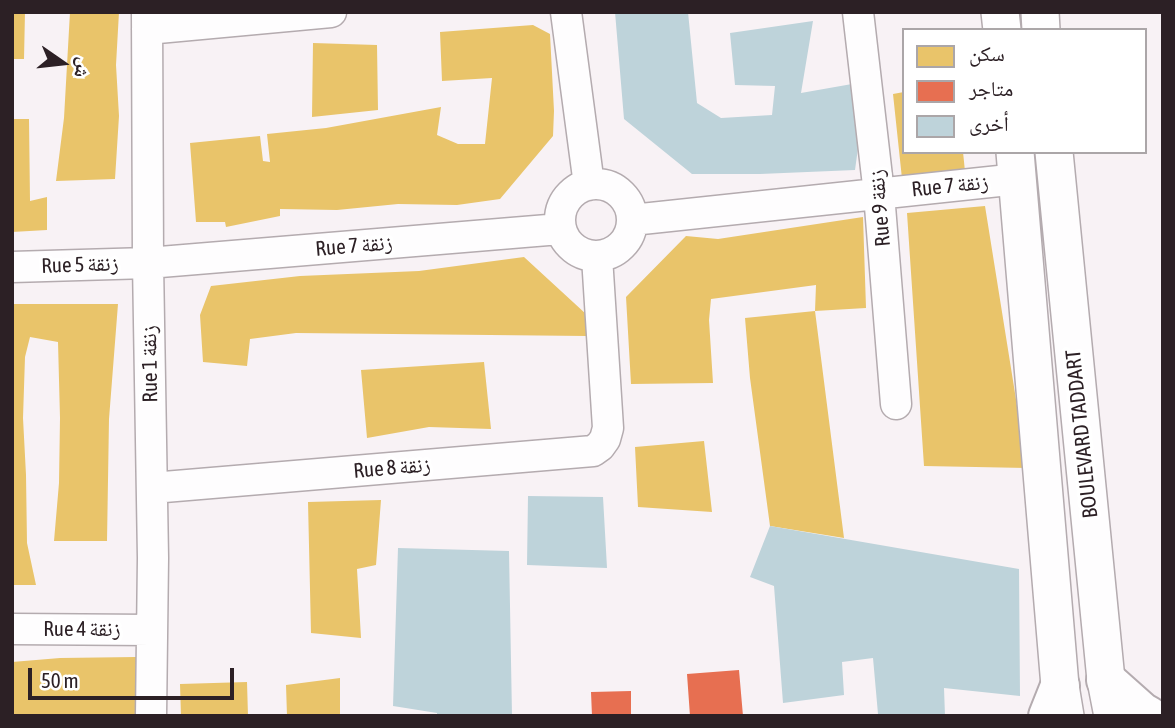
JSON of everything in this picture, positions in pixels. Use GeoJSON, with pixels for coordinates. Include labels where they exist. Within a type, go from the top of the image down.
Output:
{"type":"FeatureCollection","features":[{"type":"Feature","properties":{"kind":"main road"},"geometry":{"type":"LineString","coordinates":[[1110,698],[1149,716]]}},
{"type":"Feature","properties":{"kind":"street"},"geometry":{"type":"LineString","coordinates":[[147,21],[331,12]]}},
{"type":"Feature","properties":{"kind":"street"},"geometry":{"type":"LineString","coordinates":[[566,12],[589,185]]}},
{"type":"Feature","properties":{"kind":"street","name":"Rue 9 زنقة"},"geometry":{"type":"LineString","coordinates":[[858,12],[879,194],[896,404]]}},
{"type":"Feature","properties":{"kind":"street","name":"Rue 1 زنقة"},"geometry":{"type":"LineString","coordinates":[[147,21],[152,488],[151,716]]}},
{"type":"Feature","properties":{"kind":"street","name":"BOULEVARD TADDART"},"geometry":{"type":"LineString","coordinates":[[1054,154],[1110,698]]}},
{"type":"Feature","properties":{"kind":"street","name":"Rue 7 زنقة"},"geometry":{"type":"LineString","coordinates":[[632,220],[879,194],[1017,165]]}},
{"type":"Feature","properties":{"kind":"street","name":"BOULEVARD TADDART"},"geometry":{"type":"LineString","coordinates":[[1017,165],[1058,706]]}},
{"type":"Feature","properties":{"kind":"street"},"geometry":{"type":"LineString","coordinates":[[599,184],[618,192],[626,200],[632,220],[631,230],[622,246],[597,257],[573,249],[563,236],[559,219],[571,193],[579,188],[599,184]]}},
{"type":"Feature","properties":{"kind":"street","name":"Rue 7 زنقة"},"geometry":{"type":"LineString","coordinates":[[148,263],[560,229]]}},
{"type":"Feature","properties":{"kind":"street","name":"Rue 8 زنقة"},"geometry":{"type":"LineString","coordinates":[[152,488],[593,451],[605,439],[608,428],[597,257]]}},
{"type":"Feature","properties":{"kind":"street","name":"Rue 5 زنقة"},"geometry":{"type":"LineString","coordinates":[[12,267],[148,263]]}},
{"type":"Feature","properties":{"kind":"street","name":"Rue 4 زنقة"},"geometry":{"type":"LineString","coordinates":[[12,629],[151,630]]}},
{"type":"Feature","properties":{"kind":"building: سكن"},"geometry":{"type":"Polygon","coordinates":[[[12,12],[25,12],[24,59],[12,59],[12,12]]]}},
{"type":"Feature","properties":{"kind":"building: سكن"},"geometry":{"type":"Polygon","coordinates":[[[70,12],[119,12],[116,65],[119,116],[115,179],[56,181],[64,118],[70,12]]]}},
{"type":"Feature","properties":{"kind":"building: سكن"},"geometry":{"type":"Polygon","coordinates":[[[533,25],[550,34],[553,136],[500,199],[457,205],[398,204],[337,210],[280,209],[280,216],[226,227],[225,222],[196,222],[190,143],[260,136],[263,161],[270,162],[267,134],[326,128],[441,107],[437,135],[458,144],[485,144],[492,78],[442,81],[440,32],[533,25]]]}},
{"type":"Feature","properties":{"kind":"building: سكن"},"geometry":{"type":"Polygon","coordinates":[[[313,43],[377,45],[378,110],[312,117],[313,43]]]}},
{"type":"Feature","properties":{"kind":"building: سكن"},"geometry":{"type":"Polygon","coordinates":[[[902,92],[902,154],[963,154],[966,181],[903,188],[893,94],[902,92]]]}},
{"type":"Feature","properties":{"kind":"building: سكن"},"geometry":{"type":"Polygon","coordinates":[[[12,119],[29,119],[30,201],[47,197],[47,230],[12,232],[12,119]]]}},
{"type":"Feature","properties":{"kind":"building: سكن"},"geometry":{"type":"Polygon","coordinates":[[[985,206],[1027,468],[924,466],[907,213],[985,206]]]}},
{"type":"Feature","properties":{"kind":"building: سكن"},"geometry":{"type":"Polygon","coordinates":[[[863,217],[866,308],[815,311],[816,285],[711,299],[709,320],[713,383],[631,384],[626,297],[686,236],[718,239],[863,217]]]}},
{"type":"Feature","properties":{"kind":"building: سكن"},"geometry":{"type":"Polygon","coordinates":[[[524,257],[586,314],[587,336],[296,333],[250,339],[247,366],[203,362],[200,315],[211,286],[300,276],[419,271],[524,257]]]}},
{"type":"Feature","properties":{"kind":"building: سكن"},"geometry":{"type":"Polygon","coordinates":[[[12,304],[118,304],[109,419],[107,541],[54,541],[59,483],[58,342],[30,337],[25,357],[23,418],[27,543],[36,585],[12,585],[12,304]]]}},
{"type":"Feature","properties":{"kind":"building: سكن"},"geometry":{"type":"Polygon","coordinates":[[[815,311],[844,538],[770,526],[750,378],[745,318],[815,311]]]}},
{"type":"Feature","properties":{"kind":"building: سكن"},"geometry":{"type":"Polygon","coordinates":[[[484,362],[491,429],[429,427],[367,438],[361,370],[484,362]]]}},
{"type":"Feature","properties":{"kind":"building: سكن"},"geometry":{"type":"Polygon","coordinates":[[[704,441],[712,512],[638,507],[635,447],[704,441]]]}},
{"type":"Feature","properties":{"kind":"building: سكن"},"geometry":{"type":"Polygon","coordinates":[[[381,500],[376,565],[357,569],[361,638],[311,633],[308,502],[381,500]]]}},
{"type":"Feature","properties":{"kind":"building: سكن"},"geometry":{"type":"Polygon","coordinates":[[[136,657],[135,716],[12,716],[12,662],[136,657]]]}},
{"type":"Feature","properties":{"kind":"building: سكن"},"geometry":{"type":"Polygon","coordinates":[[[340,678],[340,716],[287,716],[286,685],[340,678]]]}},
{"type":"Feature","properties":{"kind":"building: سكن"},"geometry":{"type":"Polygon","coordinates":[[[247,682],[248,716],[181,716],[180,684],[247,682]]]}},
{"type":"Feature","properties":{"kind":"building: متاجر"},"geometry":{"type":"Polygon","coordinates":[[[739,670],[743,716],[690,716],[687,674],[739,670]]]}},
{"type":"Feature","properties":{"kind":"building: متاجر"},"geometry":{"type":"Polygon","coordinates":[[[631,691],[631,716],[592,716],[591,692],[631,691]]]}},
{"type":"Feature","properties":{"kind":"building: أخرى"},"geometry":{"type":"Polygon","coordinates":[[[615,12],[688,12],[697,103],[721,118],[772,115],[775,86],[735,85],[730,33],[813,21],[801,93],[852,84],[859,141],[855,170],[692,174],[624,119],[615,12]]]}},
{"type":"Feature","properties":{"kind":"building: أخرى"},"geometry":{"type":"Polygon","coordinates":[[[528,496],[603,497],[607,568],[527,565],[528,496]]]}},
{"type":"Feature","properties":{"kind":"building: أخرى"},"geometry":{"type":"Polygon","coordinates":[[[770,526],[1019,569],[1020,696],[944,688],[945,716],[878,714],[873,658],[842,662],[844,695],[783,703],[774,586],[750,577],[770,526]]]}},
{"type":"Feature","properties":{"kind":"building: أخرى"},"geometry":{"type":"Polygon","coordinates":[[[398,548],[509,551],[512,716],[437,716],[437,713],[393,706],[398,548]]]}}]}
